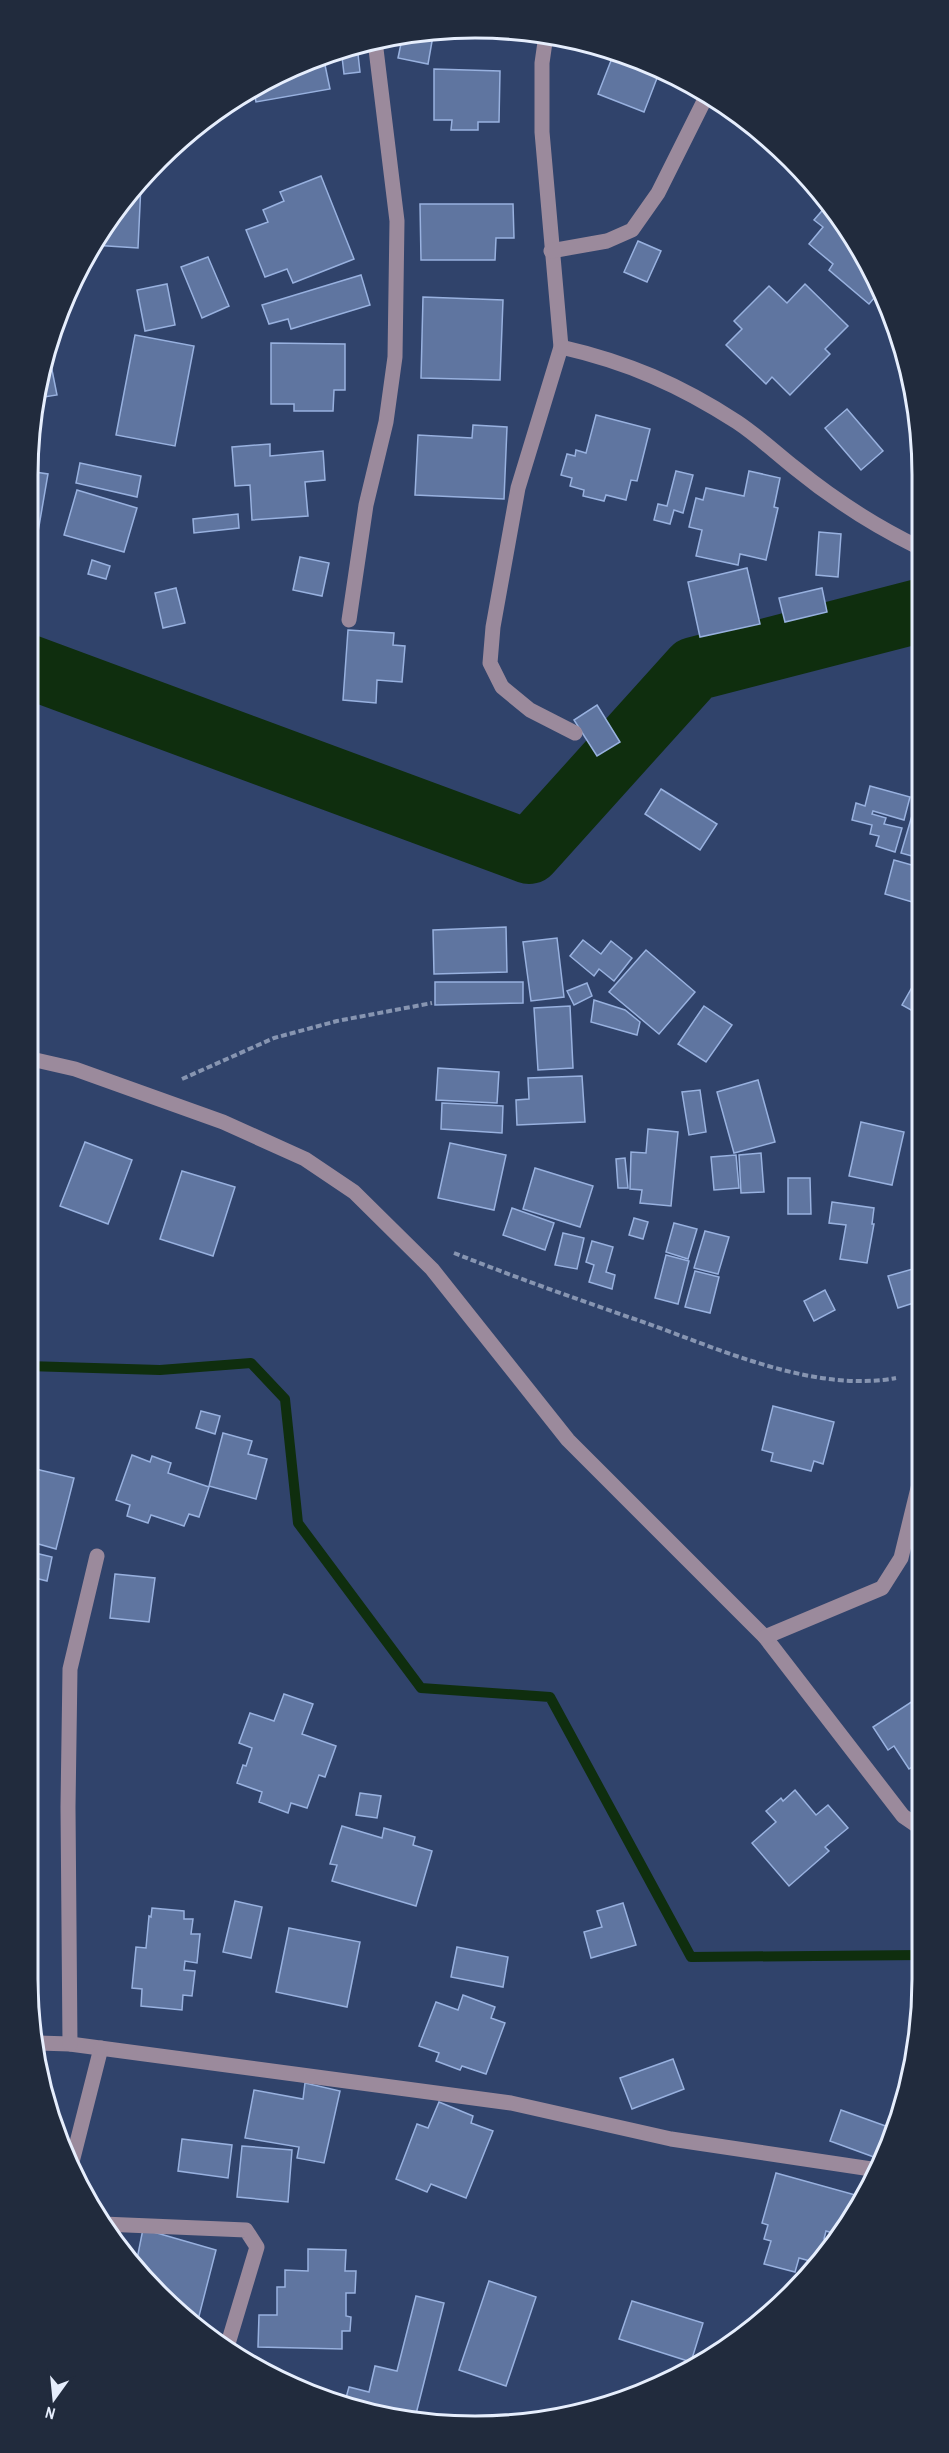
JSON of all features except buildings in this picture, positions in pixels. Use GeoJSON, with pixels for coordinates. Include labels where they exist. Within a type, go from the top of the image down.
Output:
{"type":"FeatureCollection","features":[{"type":"Feature","properties":{"kind":"street"},"geometry":{"type":"LineString","coordinates":[[545,43],[542,63],[542,132],[561,347],[518,488],[495,617],[490,663],[502,687],[530,710],[575,733]]}},
{"type":"Feature","properties":{"kind":"street"},"geometry":{"type":"LineString","coordinates":[[349,620],[366,505],[386,422],[395,357],[397,220],[376,49]]}},
{"type":"Feature","properties":{"kind":"street"},"geometry":{"type":"LineString","coordinates":[[551,251],[607,241],[632,230],[658,193],[703,102]]}},
{"type":"Feature","properties":{"kind":"street"},"geometry":{"type":"LineString","coordinates":[[561,347],[639,369],[686,391],[739,423],[797,470],[852,510],[912,544]]}},
{"type":"Feature","properties":{"kind":"street"},"geometry":{"type":"LineString","coordinates":[[38,1061],[75,1069],[223,1122],[305,1159],[354,1192],[432,1269],[568,1440],[765,1637],[903,1816],[912,1822]]}},
{"type":"Feature","properties":{"kind":"street"},"geometry":{"type":"LineString","coordinates":[[765,1637],[882,1588],[902,1558],[912,1515]]}},
{"type":"Feature","properties":{"kind":"street"},"geometry":{"type":"LineString","coordinates":[[70,2044],[68,1807],[70,1669],[97,1556]]}},
{"type":"Feature","properties":{"kind":"street"},"geometry":{"type":"LineString","coordinates":[[42,2043],[70,2044],[511,2103],[671,2139],[868,2168]]}},
{"type":"Feature","properties":{"kind":"street"},"geometry":{"type":"LineString","coordinates":[[74,2152],[100,2048]]}},
{"type":"Feature","properties":{"kind":"street"},"geometry":{"type":"LineString","coordinates":[[113,2224],[246,2230],[257,2247],[229,2340]]}},
{"type":"Feature","properties":{"kind":"path"},"geometry":{"type":"LineString","coordinates":[[146,1095],[274,1038],[337,1021],[432,1003]]}},
{"type":"Feature","properties":{"kind":"path"},"geometry":{"type":"LineString","coordinates":[[446,1250],[508,1275],[769,1366],[824,1378],[877,1382],[912,1375]]}},
{"type":"Feature","properties":{"kind":"waterway"},"geometry":{"type":"LineString","coordinates":[[38,670],[529,852],[694,669],[912,613]]}},
{"type":"Feature","properties":{"kind":"waterway"},"geometry":{"type":"LineString","coordinates":[[38,1366],[160,1370],[251,1363],[285,1399],[298,1523],[421,1688],[550,1697],[691,1957],[912,1955]]}}]}
